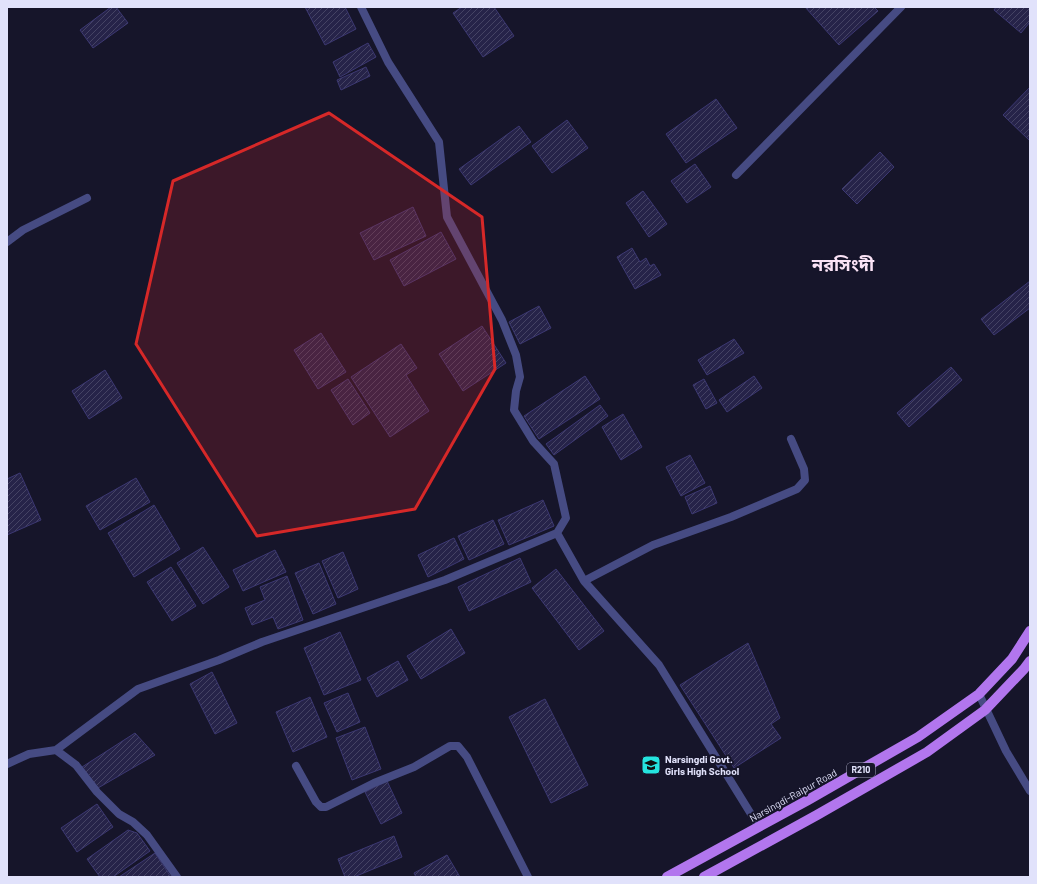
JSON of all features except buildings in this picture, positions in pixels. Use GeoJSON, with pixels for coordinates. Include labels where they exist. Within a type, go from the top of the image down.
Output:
{"type":"FeatureCollection","features":[{"type":"Feature","properties":{"kind":"main road","name":"Narsingdi-Raipur Road"},"geometry":{"type":"LineString","coordinates":[[667,877],[918,737],[979,694],[1012,659],[1030,631]]}},
{"type":"Feature","properties":{"kind":"main road","name":"R210"},"geometry":{"type":"LineString","coordinates":[[704,877],[927,752],[985,710],[1030,661]]}},
{"type":"Feature","properties":{"kind":"street"},"geometry":{"type":"LineString","coordinates":[[7,764],[29,754],[56,750],[138,689],[220,660],[262,642],[445,580],[557,533],[566,518],[554,464],[533,441],[514,410],[516,391],[520,377],[516,355],[502,320],[447,217],[440,142],[388,62],[361,7]]}},
{"type":"Feature","properties":{"kind":"street"},"geometry":{"type":"LineString","coordinates":[[736,175],[901,7]]}},
{"type":"Feature","properties":{"kind":"street"},"geometry":{"type":"LineString","coordinates":[[7,242],[23,230],[87,198]]}},
{"type":"Feature","properties":{"kind":"street"},"geometry":{"type":"LineString","coordinates":[[584,581],[653,545],[731,517],[798,489],[805,480],[804,469],[790,439]]}},
{"type":"Feature","properties":{"kind":"street"},"geometry":{"type":"LineString","coordinates":[[557,533],[584,581],[659,665],[759,827]]}},
{"type":"Feature","properties":{"kind":"street"},"geometry":{"type":"LineString","coordinates":[[979,694],[985,710],[1006,752],[1030,791]]}},
{"type":"Feature","properties":{"kind":"street"},"geometry":{"type":"LineString","coordinates":[[296,766],[316,802],[320,807],[326,807],[374,783],[414,767],[450,746],[458,746],[467,756],[528,877]]}},
{"type":"Feature","properties":{"kind":"street"},"geometry":{"type":"LineString","coordinates":[[56,750],[76,765],[97,792],[119,814],[133,822],[147,835],[177,877]]}},
{"type":"Feature","properties":{"kind":"highlighted area"},"geometry":{"type":"Polygon","coordinates":[[[329,113],[482,217],[495,369],[415,509],[257,536],[136,344],[173,181],[329,113]]]}},
{"type":"Feature","properties":{"kind":"place","name":"Narsingdi Govt. Girls High School"},"geometry":{"type":"Point","coordinates":[651,765]}},
{"type":"Feature","properties":{"kind":"district","name":"নরসিংদী"},"geometry":{"type":"Point","coordinates":[843,265]}}]}
